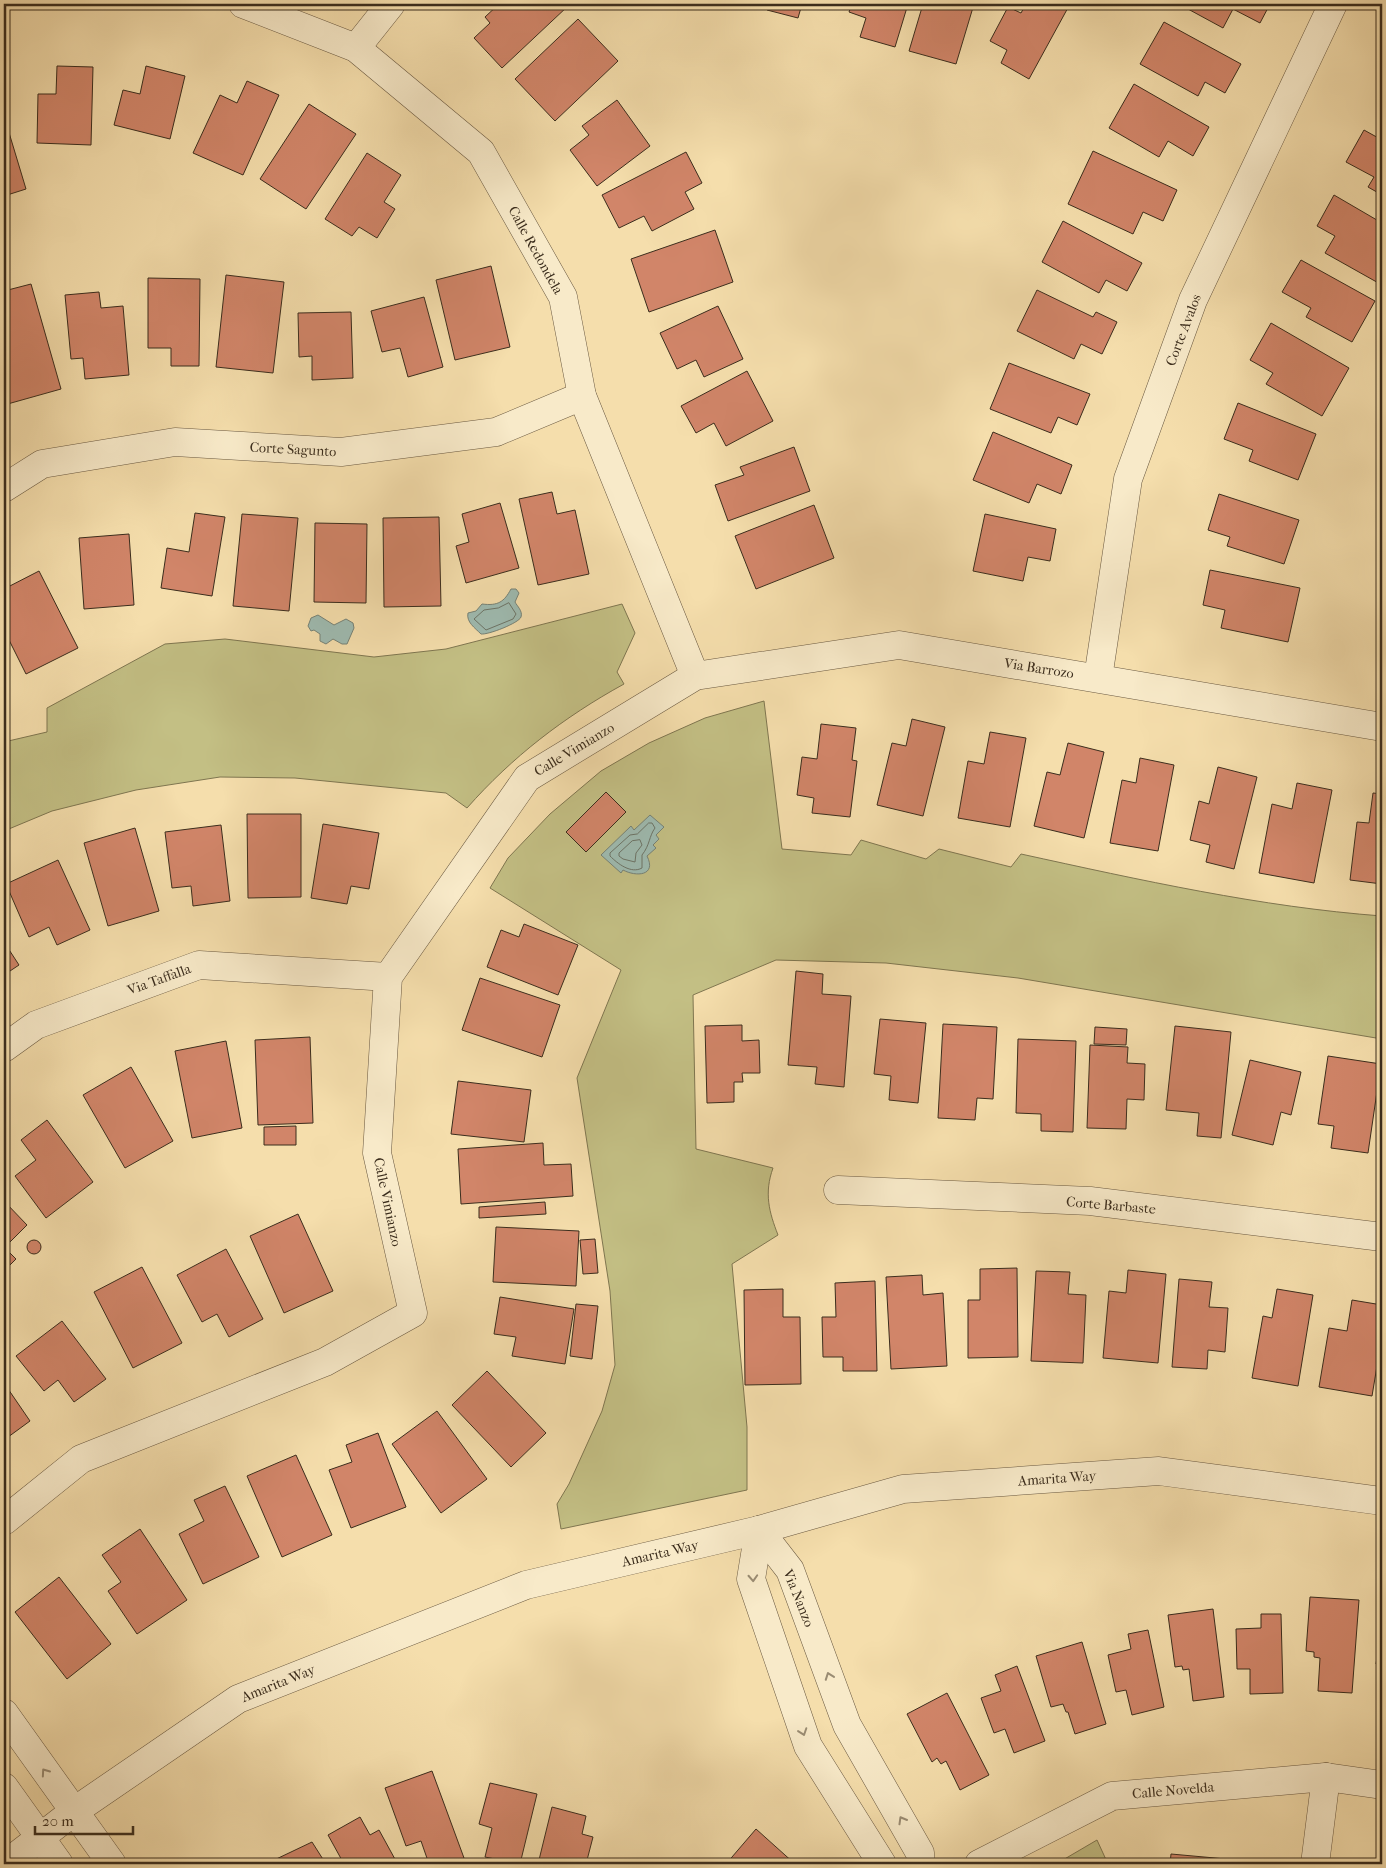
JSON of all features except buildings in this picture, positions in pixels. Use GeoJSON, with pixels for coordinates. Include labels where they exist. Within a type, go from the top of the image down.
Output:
{"type":"FeatureCollection","features":[{"type":"Feature","properties":{"kind":"street","name":"Calle Redondela"},"geometry":{"type":"LineString","coordinates":[[243,4],[356,48],[482,152],[563,297],[582,396],[695,676]]}},
{"type":"Feature","properties":{"kind":"street"},"geometry":{"type":"LineString","coordinates":[[356,48],[391,4]]}},
{"type":"Feature","properties":{"kind":"street","name":"Corte Avalos"},"geometry":{"type":"LineString","coordinates":[[1098,678],[1128,478],[1193,300],[1334,4]]}},
{"type":"Feature","properties":{"kind":"street","name":"Corte Sagunto"},"geometry":{"type":"LineString","coordinates":[[4,488],[42,464],[175,442],[341,452],[496,432],[582,396]]}},
{"type":"Feature","properties":{"kind":"street","name":"Via Barrozo"},"geometry":{"type":"LineString","coordinates":[[695,676],[898,645],[1382,727]]}},
{"type":"Feature","properties":{"kind":"street","name":"Calle Vimianzo"},"geometry":{"type":"LineString","coordinates":[[4,1521],[81,1459],[325,1362],[413,1313],[377,1153],[388,977],[527,778],[695,676]]}},
{"type":"Feature","properties":{"kind":"street","name":"Via Taffalla"},"geometry":{"type":"LineString","coordinates":[[4,1048],[36,1024],[199,965],[388,977]]}},
{"type":"Feature","properties":{"kind":"street","name":"Corte Barbaste"},"geometry":{"type":"LineString","coordinates":[[838,1190],[1090,1201],[1382,1237]]}},
{"type":"Feature","properties":{"kind":"street","name":"Amarita Way"},"geometry":{"type":"LineString","coordinates":[[6,1864],[73,1812],[238,1699],[526,1585],[759,1530],[903,1490],[1159,1471],[1382,1501]]}},
{"type":"Feature","properties":{"kind":"street"},"geometry":{"type":"LineString","coordinates":[[759,1530],[751,1579],[808,1746],[882,1864]]}},
{"type":"Feature","properties":{"kind":"street","name":"Via Nanzo"},"geometry":{"type":"LineString","coordinates":[[759,1530],[790,1570],[847,1725],[920,1853],[921,1864]]}},
{"type":"Feature","properties":{"kind":"street"},"geometry":{"type":"LineString","coordinates":[[4,1714],[112,1864]]}},
{"type":"Feature","properties":{"kind":"street"},"geometry":{"type":"LineString","coordinates":[[1315,1864],[1326,1777]]}},
{"type":"Feature","properties":{"kind":"street","name":"Calle Novelda"},"geometry":{"type":"LineString","coordinates":[[979,1864],[1112,1796],[1326,1777],[1382,1785]]}},
{"type":"Feature","properties":{"kind":"street"},"geometry":{"type":"LineString","coordinates":[[4,1787],[59,1864]]}},
{"type":"Feature","properties":{"kind":"shaded area"},"geometry":{"type":"Polygon","coordinates":[[[622,604],[635,633],[617,672],[624,684],[580,710],[540,739],[484,789],[467,808],[446,793],[295,778],[220,777],[136,790],[52,811],[4,831],[4,742],[47,732],[47,708],[165,644],[225,639],[374,657],[446,649],[622,604]]]}},
{"type":"Feature","properties":{"kind":"shaded area"},"geometry":{"type":"Polygon","coordinates":[[[764,701],[782,849],[851,855],[861,840],[926,859],[939,849],[1011,867],[1021,854],[1156,883],[1246,899],[1337,912],[1382,916],[1382,1039],[1018,978],[886,963],[776,960],[693,995],[696,1149],[773,1168],[768,1194],[772,1218],[778,1235],[732,1264],[747,1427],[747,1490],[561,1529],[557,1504],[569,1484],[602,1411],[615,1365],[610,1291],[577,1078],[621,970],[490,888],[508,858],[550,814],[601,771],[649,743],[705,718],[764,701]]]}},
{"type":"Feature","properties":{"kind":"shaded area"},"geometry":{"type":"Polygon","coordinates":[[[1097,1840],[1108,1864],[1056,1864],[1097,1840]]]}},
{"type":"Feature","properties":{"kind":"water"},"geometry":{"type":"Polygon","coordinates":[[[511,589],[516,589],[519,593],[515,602],[521,611],[521,617],[503,628],[481,634],[470,622],[468,613],[476,611],[482,604],[496,604],[500,602],[511,589]]]}},
{"type":"Feature","properties":{"kind":"water"},"geometry":{"type":"Polygon","coordinates":[[[318,615],[334,625],[346,619],[353,623],[354,628],[347,644],[342,644],[333,639],[326,644],[320,641],[320,634],[314,630],[311,631],[308,626],[311,618],[318,615]]]}},
{"type":"Feature","properties":{"kind":"water"},"geometry":{"type":"Polygon","coordinates":[[[650,815],[664,827],[656,835],[659,839],[653,845],[656,848],[647,856],[649,868],[644,873],[639,874],[623,870],[621,873],[601,855],[631,826],[634,830],[650,815]]]}}]}
